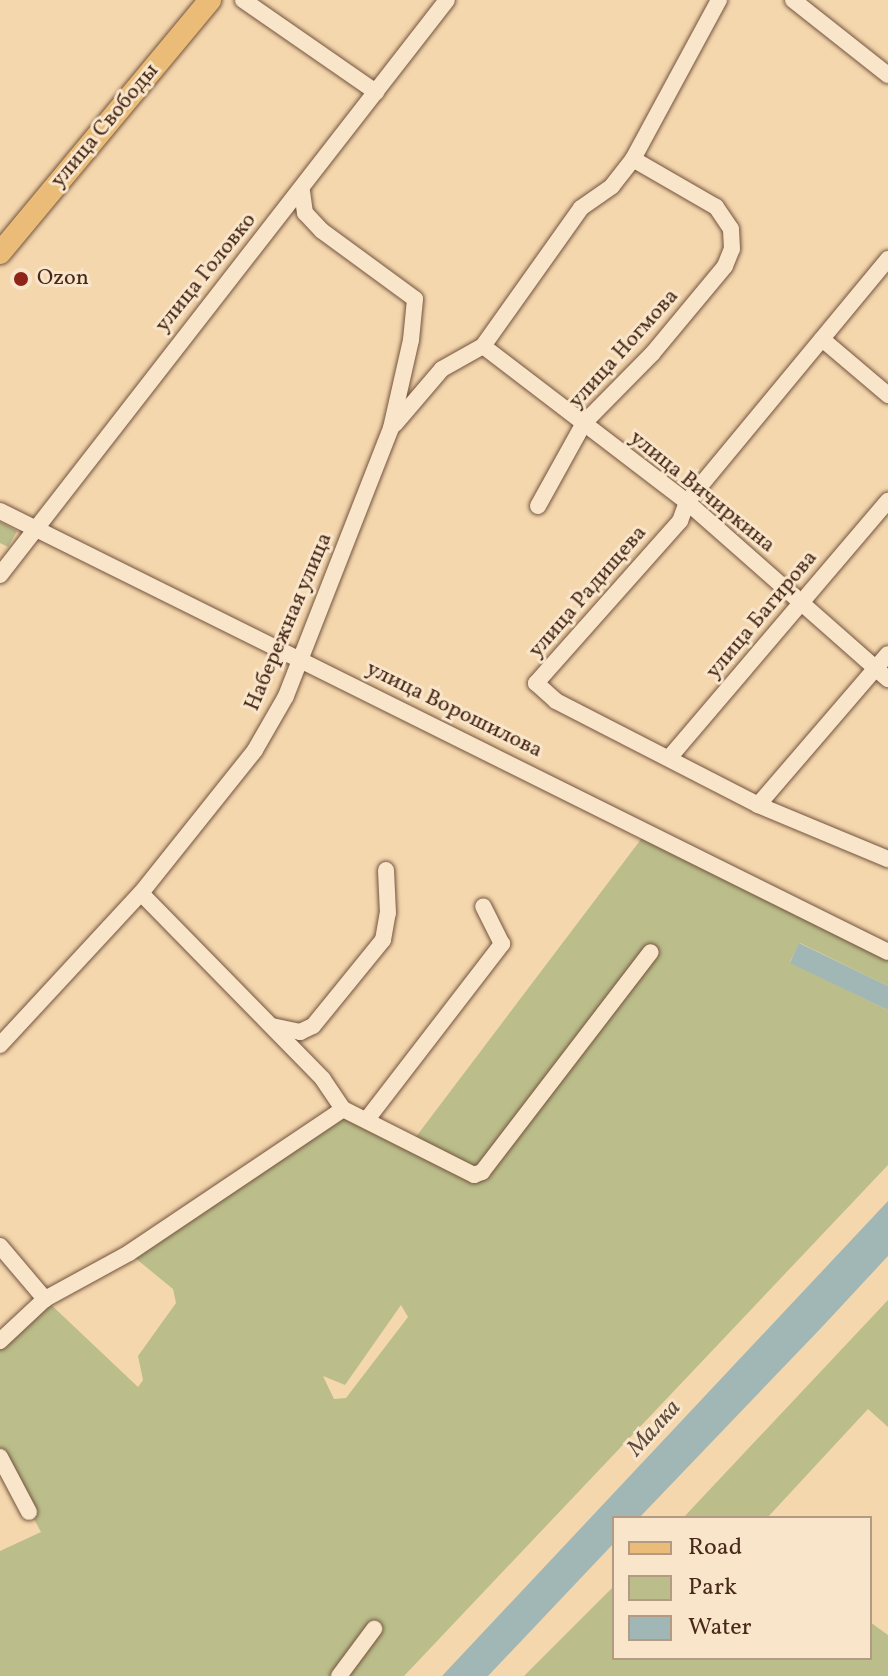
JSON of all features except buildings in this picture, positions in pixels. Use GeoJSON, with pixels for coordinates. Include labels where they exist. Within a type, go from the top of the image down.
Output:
{"type":"FeatureCollection","features":[{"type":"Feature","properties":{"kind":"main road","name":"улица Свободы"},"geometry":{"type":"LineString","coordinates":[[0,253],[210,0]]}},
{"type":"Feature","properties":{"kind":"street"},"geometry":{"type":"LineString","coordinates":[[243,0],[376,92]]}},
{"type":"Feature","properties":{"kind":"street","name":"улица Головко"},"geometry":{"type":"LineString","coordinates":[[0,575],[302,191],[447,0]]}},
{"type":"Feature","properties":{"kind":"street","name":"Набережная улица"},"geometry":{"type":"LineString","coordinates":[[391,428],[442,369],[483,346],[581,208],[612,186],[633,159],[720,0]]}},
{"type":"Feature","properties":{"kind":"street"},"geometry":{"type":"LineString","coordinates":[[793,0],[888,75]]}},
{"type":"Feature","properties":{"kind":"street","name":"улица Ногмова"},"geometry":{"type":"LineString","coordinates":[[538,506],[584,423],[725,266],[734,241],[722,214],[633,159]]}},
{"type":"Feature","properties":{"kind":"street","name":"Набережная улица"},"geometry":{"type":"LineString","coordinates":[[0,1045],[141,893],[255,750],[301,660],[391,428],[411,340],[415,299],[399,284],[322,231],[305,213],[302,191]]}},
{"type":"Feature","properties":{"kind":"street","name":"улица Радищева"},"geometry":{"type":"LineString","coordinates":[[888,259],[687,502],[680,521],[536,683],[556,701],[758,805],[888,859]]}},
{"type":"Feature","properties":{"kind":"street"},"geometry":{"type":"LineString","coordinates":[[822,339],[888,395]]}},
{"type":"Feature","properties":{"kind":"street","name":"улица Вичиркина"},"geometry":{"type":"LineString","coordinates":[[483,346],[584,423],[632,465],[687,502],[882,673]]}},
{"type":"Feature","properties":{"kind":"street","name":"улица Багирова"},"geometry":{"type":"LineString","coordinates":[[669,758],[888,501]]}},
{"type":"Feature","properties":{"kind":"street","name":"улица Ворошилова"},"geometry":{"type":"LineString","coordinates":[[0,511],[888,952]]}},
{"type":"Feature","properties":{"kind":"street"},"geometry":{"type":"LineString","coordinates":[[758,805],[882,673],[888,654]]}},
{"type":"Feature","properties":{"kind":"street"},"geometry":{"type":"LineString","coordinates":[[271,1025],[300,1032],[313,1026],[383,940],[388,913],[386,870]]}},
{"type":"Feature","properties":{"kind":"street"},"geometry":{"type":"LineString","coordinates":[[141,893],[323,1079],[343,1109],[368,1118],[474,1175],[482,1172],[651,952]]}},
{"type":"Feature","properties":{"kind":"street"},"geometry":{"type":"LineString","coordinates":[[368,1118],[502,944],[483,906]]}},
{"type":"Feature","properties":{"kind":"street"},"geometry":{"type":"LineString","coordinates":[[0,1341],[45,1299],[129,1253],[343,1109]]}},
{"type":"Feature","properties":{"kind":"street"},"geometry":{"type":"LineString","coordinates":[[0,1246],[45,1299]]}},
{"type":"Feature","properties":{"kind":"street"},"geometry":{"type":"LineString","coordinates":[[0,1457],[29,1512]]}},
{"type":"Feature","properties":{"kind":"street"},"geometry":{"type":"LineString","coordinates":[[339,1676],[374,1629]]}},
{"type":"Feature","properties":{"kind":"green space"},"geometry":{"type":"Polygon","coordinates":[[[0,522],[17,531],[8,547],[0,543],[0,522]]]}},
{"type":"Feature","properties":{"kind":"green space"},"geometry":{"type":"Polygon","coordinates":[[[648,830],[888,952],[888,986],[800,943],[790,962],[888,1010],[888,1165],[404,1676],[0,1676],[0,1551],[41,1532],[0,1457],[0,1341],[45,1299],[138,1387],[143,1380],[138,1356],[176,1303],[173,1289],[129,1253],[343,1109],[412,1142],[648,830]],[[401,1305],[345,1385],[323,1376],[334,1399],[346,1398],[408,1317],[401,1305]]]}},
{"type":"Feature","properties":{"kind":"green space"},"geometry":{"type":"Polygon","coordinates":[[[888,1300],[888,1427],[868,1409],[769,1516],[685,1516],[888,1300]]]}},
{"type":"Feature","properties":{"kind":"green space"},"geometry":{"type":"Polygon","coordinates":[[[612,1588],[612,1660],[872,1660],[872,1623],[888,1635],[888,1676],[524,1676],[612,1588]]]}},
{"type":"Feature","properties":{"kind":"water"},"geometry":{"type":"Polygon","coordinates":[[[799,943],[888,986],[888,1010],[790,963],[799,943]]]}},
{"type":"Feature","properties":{"kind":"water"},"geometry":{"type":"Polygon","coordinates":[[[888,1201],[888,1256],[822,1327],[641,1516],[612,1516],[612,1545],[488,1676],[442,1676],[888,1201]]]}},
{"type":"Feature","properties":{"kind":"place","name":"Ozon"},"geometry":{"type":"Point","coordinates":[21,279]}},
{"type":"Feature","properties":{"kind":"water label","name":"Малка"},"geometry":{"type":"Point","coordinates":[655,1429]}}]}
